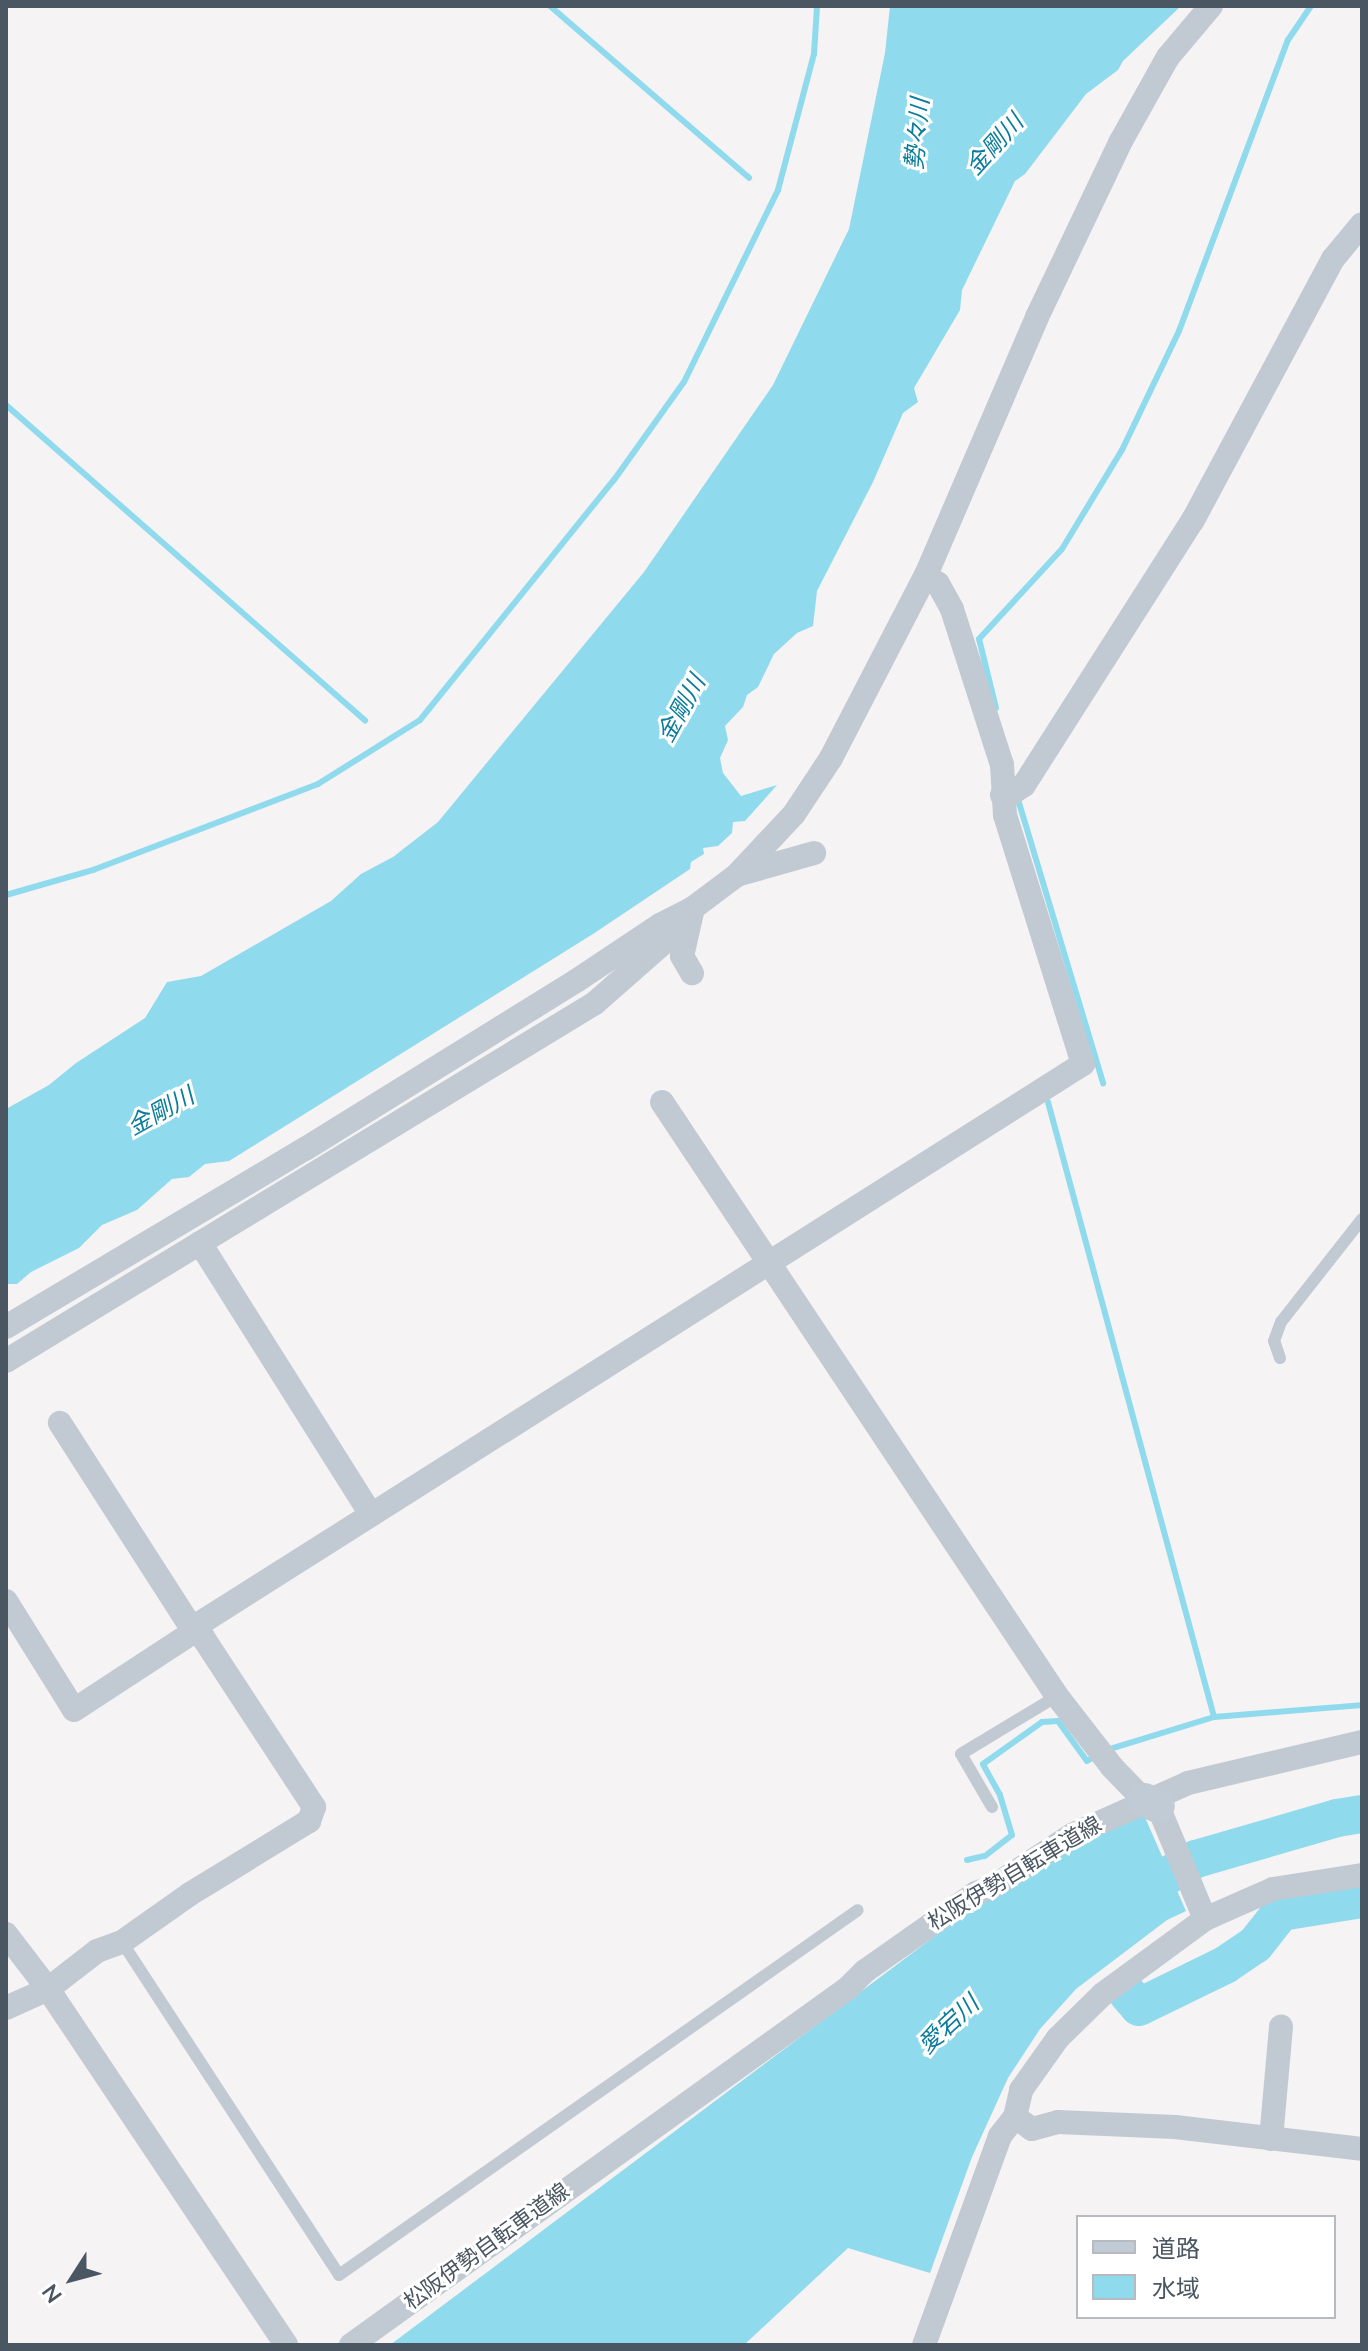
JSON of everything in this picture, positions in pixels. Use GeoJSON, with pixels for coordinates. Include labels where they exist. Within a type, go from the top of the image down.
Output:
{"type":"FeatureCollection","features":[{"type":"Feature","properties":{"kind":"street"},"geometry":{"type":"LineString","coordinates":[[6,1327],[305,1149],[576,981],[660,925],[693,908],[737,875],[794,814],[831,758],[926,575],[1037,317],[1121,141],[1168,57],[1211,6]]}},
{"type":"Feature","properties":{"kind":"street"},"geometry":{"type":"LineString","coordinates":[[1012,792],[1193,520],[1333,259],[1362,224]]}},
{"type":"Feature","properties":{"kind":"street"},"geometry":{"type":"LineString","coordinates":[[6,1601],[74,1710],[198,1629],[202,1622],[1083,1064],[1012,792],[952,609],[938,584],[926,575]]}},
{"type":"Feature","properties":{"kind":"street"},"geometry":{"type":"LineString","coordinates":[[737,875],[814,853]]}},
{"type":"Feature","properties":{"kind":"street"},"geometry":{"type":"LineString","coordinates":[[692,973],[682,956],[693,908]]}},
{"type":"Feature","properties":{"kind":"street"},"geometry":{"type":"LineString","coordinates":[[6,1361],[595,1003],[677,931],[693,908]]}},
{"type":"Feature","properties":{"kind":"street"},"geometry":{"type":"LineString","coordinates":[[662,1102],[1057,1696],[1112,1767],[1151,1803],[1205,1919]]}},
{"type":"Feature","properties":{"kind":"street"},"geometry":{"type":"LineString","coordinates":[[200,1243],[371,1515]]}},
{"type":"Feature","properties":{"kind":"street"},"geometry":{"type":"LineString","coordinates":[[6,2008],[48,1989],[97,1951],[122,1942],[190,1894],[309,1821],[314,1807],[198,1629],[189,1624],[60,1423]]}},
{"type":"Feature","properties":{"kind":"street","name":"松阪伊勢自転車道線"},"geometry":{"type":"LineString","coordinates":[[351,2345],[976,1893],[994,1886],[1072,1835],[1151,1803],[1188,1783],[1362,1742]]}},
{"type":"Feature","properties":{"kind":"street"},"geometry":{"type":"LineString","coordinates":[[924,2345],[1000,2136],[1015,2117],[1021,2090],[1058,2038],[1078,2016],[1205,1919],[1273,1889],[1362,1875]]}},
{"type":"Feature","properties":{"kind":"street"},"geometry":{"type":"LineString","coordinates":[[6,1934],[48,1989],[286,2345]]}},
{"type":"Feature","properties":{"kind":"street"},"geometry":{"type":"LineString","coordinates":[[1271,2139],[1281,2026]]}},
{"type":"Feature","properties":{"kind":"street"},"geometry":{"type":"LineString","coordinates":[[1015,2117],[1032,2129],[1058,2122],[1175,2127],[1362,2149]]}},
{"type":"Feature","properties":{"kind":"lane"},"geometry":{"type":"LineString","coordinates":[[1280,1358],[1274,1341],[1281,1322],[1362,1219]]}},
{"type":"Feature","properties":{"kind":"lane"},"geometry":{"type":"LineString","coordinates":[[992,1807],[961,1754],[1057,1696]]}},
{"type":"Feature","properties":{"kind":"lane"},"geometry":{"type":"LineString","coordinates":[[122,1942],[339,2275],[858,1910]]}},
{"type":"Feature","properties":{"kind":"water"},"geometry":{"type":"Polygon","coordinates":[[[890,6],[1181,6],[1123,61],[1118,70],[1086,94],[1025,174],[1015,181],[962,290],[960,310],[914,388],[918,402],[903,413],[873,482],[817,591],[813,626],[797,633],[774,654],[758,687],[747,695],[743,707],[725,726],[728,740],[720,758],[723,773],[741,796],[777,785],[745,821],[733,822],[732,833],[718,846],[703,848],[704,854],[691,862],[690,869],[593,934],[229,1161],[205,1164],[189,1177],[172,1179],[137,1210],[102,1225],[79,1248],[31,1272],[17,1284],[6,1284],[6,1109],[49,1085],[76,1063],[145,1018],[167,982],[201,976],[331,901],[361,874],[393,857],[438,822],[644,572],[773,385],[849,229],[885,53],[890,6]]]}},
{"type":"Feature","properties":{"kind":"water"},"geometry":{"type":"Polygon","coordinates":[[[1144,1815],[1186,1911],[1167,1920],[1076,1989],[1040,2029],[1008,2078],[972,2157],[930,2273],[848,2248],[744,2345],[390,2345],[975,1906],[1078,1844],[1144,1815]]]}},
{"type":"Feature","properties":{"kind":"waterway"},"geometry":{"type":"LineString","coordinates":[[550,6],[749,178]]}},
{"type":"Feature","properties":{"kind":"waterway"},"geometry":{"type":"LineString","coordinates":[[6,895],[93,870],[318,784],[420,720],[614,480],[684,382],[778,190],[814,54],[817,6]]}},
{"type":"Feature","properties":{"kind":"waterway"},"geometry":{"type":"LineString","coordinates":[[996,708],[979,639],[1062,549],[1122,450],[1179,331],[1288,40],[1311,6]]}},
{"type":"Feature","properties":{"kind":"waterway"},"geometry":{"type":"LineString","coordinates":[[6,405],[365,720]]}},
{"type":"Feature","properties":{"kind":"waterway"},"geometry":{"type":"LineString","coordinates":[[1017,796],[1103,1083]]}},
{"type":"Feature","properties":{"kind":"waterway"},"geometry":{"type":"LineString","coordinates":[[1048,1102],[1214,1717],[1107,1750]]}},
{"type":"Feature","properties":{"kind":"waterway"},"geometry":{"type":"LineString","coordinates":[[1214,1717],[1362,1705]]}},
{"type":"Feature","properties":{"kind":"waterway"},"geometry":{"type":"LineString","coordinates":[[967,1860],[985,1856],[1012,1835],[1000,1795],[983,1764],[1042,1722],[1058,1721],[1087,1761],[1098,1755]]}},
{"type":"Feature","properties":{"kind":"waterway","name":"愛宕川"},"geometry":{"type":"LineString","coordinates":[[1124,1901],[1196,1859],[1337,1818],[1362,1814]]}},
{"type":"Feature","properties":{"kind":"waterway"},"geometry":{"type":"LineString","coordinates":[[1127,1993],[1139,2007],[1225,1965],[1255,1945],[1281,1912],[1362,1899]]}},
{"type":"Feature","properties":{"kind":"water label","name":"勢々川"},"geometry":{"type":"Point","coordinates":[918,134]}},
{"type":"Feature","properties":{"kind":"water label","name":"金剛川"},"geometry":{"type":"Point","coordinates":[995,145]}},
{"type":"Feature","properties":{"kind":"water label","name":"金剛川"},"geometry":{"type":"Point","coordinates":[682,709]}},
{"type":"Feature","properties":{"kind":"water label","name":"金剛川"},"geometry":{"type":"Point","coordinates":[161,1112]}}]}
